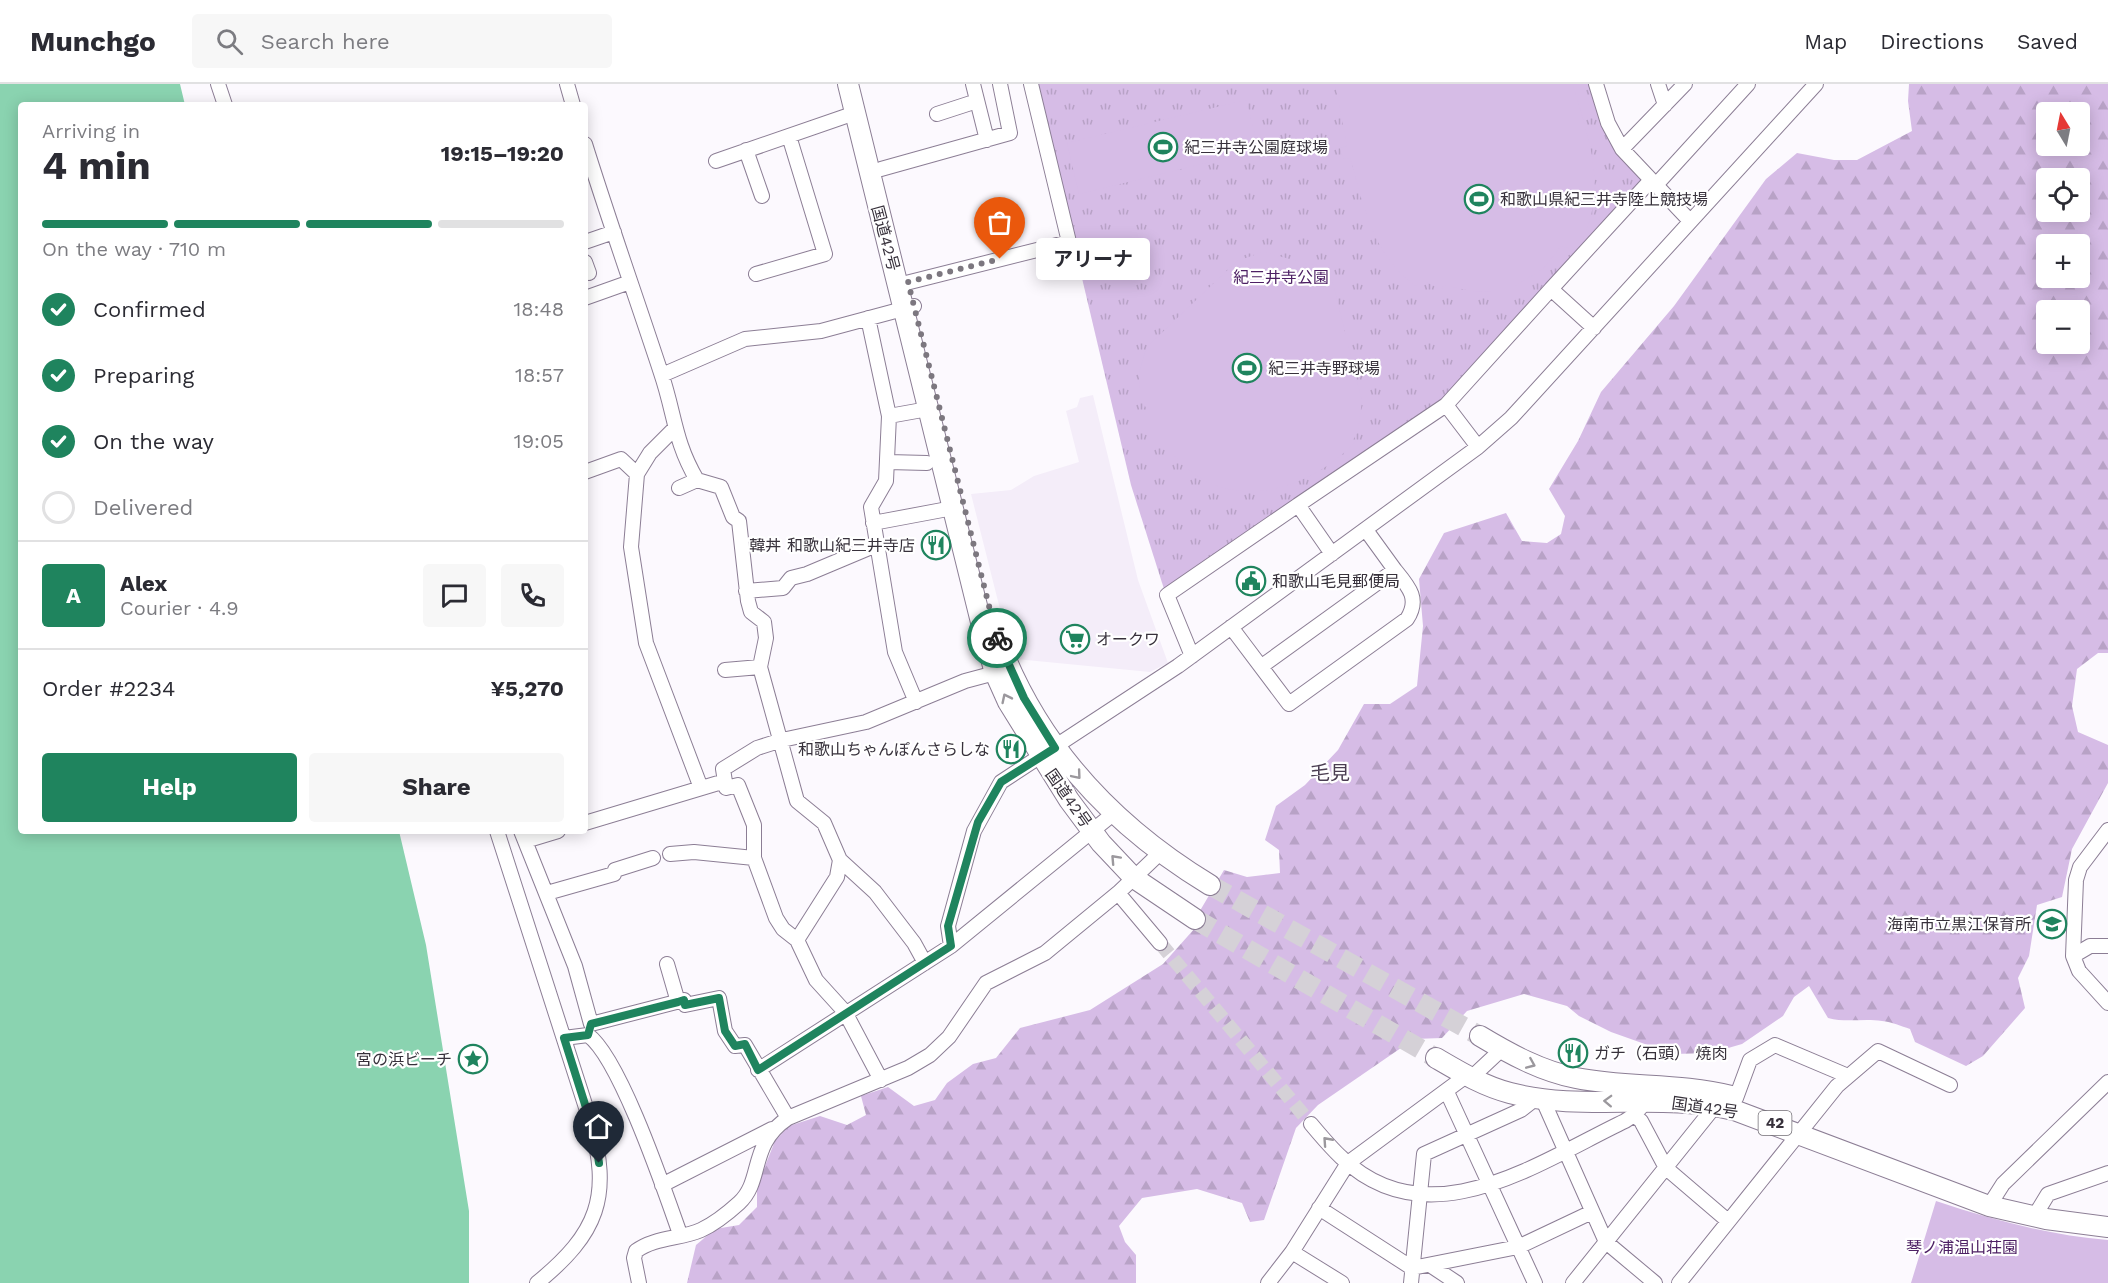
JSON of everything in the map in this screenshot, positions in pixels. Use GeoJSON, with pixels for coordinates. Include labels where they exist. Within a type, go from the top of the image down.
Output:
{"type":"FeatureCollection","features":[{"type":"Feature","properties":{"kind":"highway","name":"国道42号"},"geometry":{"type":"LineString","coordinates":[[848,84],[990,618],[1048,753],[1092,830],[1134,879],[1195,919]]}},
{"type":"Feature","properties":{"kind":"highway","name":"国道42号"},"geometry":{"type":"LineString","coordinates":[[860,84],[881,169],[903,284]]}},
{"type":"Feature","properties":{"kind":"highway","name":"国道42号"},"geometry":{"type":"LineString","coordinates":[[909,308],[928,409],[995,673],[1008,702],[1048,753],[1113,814],[1160,853],[1210,885]]}},
{"type":"Feature","properties":{"kind":"highway","name":"国道42号"},"geometry":{"type":"LineString","coordinates":[[1480,1036],[1502,1049],[1555,1073],[1599,1081],[1705,1090],[1736,1098],[1910,1177],[1992,1201],[2108,1227]]}},
{"type":"Feature","properties":{"kind":"highway","name":"国道42号"},"geometry":{"type":"LineString","coordinates":[[1436,1058],[1496,1089],[1541,1098],[1640,1109],[1715,1106],[1803,1128]]}},
{"type":"Feature","properties":{"kind":"highway","name":"国道42号"},"geometry":{"type":"LineString","coordinates":[[2037,1212],[2108,1215]]}},
{"type":"Feature","properties":{"kind":"street"},"geometry":{"type":"LineString","coordinates":[[218,84],[224,102]]}},
{"type":"Feature","properties":{"kind":"street"},"geometry":{"type":"LineString","coordinates":[[567,84],[572,102]]}},
{"type":"Feature","properties":{"kind":"street"},"geometry":{"type":"LineString","coordinates":[[973,84],[987,140]]}},
{"type":"Feature","properties":{"kind":"street"},"geometry":{"type":"LineString","coordinates":[[881,169],[1010,133],[1000,84]]}},
{"type":"Feature","properties":{"kind":"street"},"geometry":{"type":"LineString","coordinates":[[903,284],[1069,242],[1031,84]]}},
{"type":"Feature","properties":{"kind":"street"},"geometry":{"type":"LineString","coordinates":[[1596,84],[1608,123],[1622,149],[1690,220]]}},
{"type":"Feature","properties":{"kind":"street"},"geometry":{"type":"LineString","coordinates":[[1658,84],[1665,105]]}},
{"type":"Feature","properties":{"kind":"street"},"geometry":{"type":"LineString","coordinates":[[1622,149],[1685,84]]}},
{"type":"Feature","properties":{"kind":"street"},"geometry":{"type":"LineString","coordinates":[[1192,656],[1167,595],[1446,405],[1551,289],[1748,84]]}},
{"type":"Feature","properties":{"kind":"street"},"geometry":{"type":"LineString","coordinates":[[951,946],[948,926],[978,822],[1001,782],[1192,656],[1478,447],[1511,418],[1816,84]]}},
{"type":"Feature","properties":{"kind":"street"},"geometry":{"type":"LineString","coordinates":[[937,114],[977,101]]}},
{"type":"Feature","properties":{"kind":"street"},"geometry":{"type":"LineString","coordinates":[[716,161],[855,113]]}},
{"type":"Feature","properties":{"kind":"street"},"geometry":{"type":"LineString","coordinates":[[756,274],[825,254],[789,136]]}},
{"type":"Feature","properties":{"kind":"street"},"geometry":{"type":"LineString","coordinates":[[746,150],[762,196]]}},
{"type":"Feature","properties":{"kind":"street"},"geometry":{"type":"LineString","coordinates":[[588,153],[662,375],[674,429],[684,458],[698,480],[720,487],[733,517],[739,521],[746,591],[751,612],[764,622],[766,638],[760,667],[797,801],[824,823],[840,860],[875,892],[914,943],[925,963]]}},
{"type":"Feature","properties":{"kind":"street"},"geometry":{"type":"LineString","coordinates":[[588,241],[614,232]]}},
{"type":"Feature","properties":{"kind":"street"},"geometry":{"type":"LineString","coordinates":[[588,297],[630,282]]}},
{"type":"Feature","properties":{"kind":"street"},"geometry":{"type":"LineString","coordinates":[[1551,289],[1594,328]]}},
{"type":"Feature","properties":{"kind":"street"},"geometry":{"type":"LineString","coordinates":[[662,375],[745,339],[821,331],[909,308]]}},
{"type":"Feature","properties":{"kind":"street"},"geometry":{"type":"LineString","coordinates":[[868,318],[890,416],[886,481],[871,507],[894,652],[916,702]]}},
{"type":"Feature","properties":{"kind":"street"},"geometry":{"type":"LineString","coordinates":[[1446,405],[1478,447]]}},
{"type":"Feature","properties":{"kind":"street"},"geometry":{"type":"LineString","coordinates":[[890,416],[928,409]]}},
{"type":"Feature","properties":{"kind":"street"},"geometry":{"type":"LineString","coordinates":[[674,429],[650,453],[637,474],[631,547],[646,643],[701,788]]}},
{"type":"Feature","properties":{"kind":"street"},"geometry":{"type":"LineString","coordinates":[[588,471],[621,459],[637,474]]}},
{"type":"Feature","properties":{"kind":"street"},"geometry":{"type":"LineString","coordinates":[[888,462],[927,463]]}},
{"type":"Feature","properties":{"kind":"street"},"geometry":{"type":"LineString","coordinates":[[679,488],[698,480]]}},
{"type":"Feature","properties":{"kind":"street"},"geometry":{"type":"LineString","coordinates":[[1298,505],[1332,554]]}},
{"type":"Feature","properties":{"kind":"street"},"geometry":{"type":"LineString","coordinates":[[873,523],[953,508]]}},
{"type":"Feature","properties":{"kind":"street"},"geometry":{"type":"LineString","coordinates":[[1231,627],[1289,704],[1407,619],[1414,608],[1412,592],[1366,530]]}},
{"type":"Feature","properties":{"kind":"street"},"geometry":{"type":"LineString","coordinates":[[746,591],[783,588],[791,578],[807,574],[876,545]]}},
{"type":"Feature","properties":{"kind":"street"},"geometry":{"type":"LineString","coordinates":[[1262,666],[1395,570]]}},
{"type":"Feature","properties":{"kind":"street"},"geometry":{"type":"LineString","coordinates":[[725,670],[760,667]]}},
{"type":"Feature","properties":{"kind":"street"},"geometry":{"type":"LineString","coordinates":[[881,1080],[845,1012],[816,980],[797,940],[783,930],[776,918],[754,858],[754,825],[738,785],[726,788],[723,770],[757,748],[782,740],[866,722],[965,681],[995,673]]}},
{"type":"Feature","properties":{"kind":"street"},"geometry":{"type":"LineString","coordinates":[[588,822],[725,781]]}},
{"type":"Feature","properties":{"kind":"street"},"geometry":{"type":"LineString","coordinates":[[758,1070],[951,946],[1113,814]]}},
{"type":"Feature","properties":{"kind":"street"},"geometry":{"type":"LineString","coordinates":[[2108,830],[2080,867],[2076,880],[2073,956],[2079,971],[2108,1004]]}},
{"type":"Feature","properties":{"kind":"street"},"geometry":{"type":"LineString","coordinates":[[498,834],[595,1136],[600,1182],[596,1209],[580,1241],[569,1256],[537,1283]]}},
{"type":"Feature","properties":{"kind":"street"},"geometry":{"type":"LineString","coordinates":[[523,836],[575,966],[589,1030],[624,1090],[680,1234]]}},
{"type":"Feature","properties":{"kind":"street"},"geometry":{"type":"LineString","coordinates":[[670,854],[694,852],[754,858]]}},
{"type":"Feature","properties":{"kind":"street"},"geometry":{"type":"LineString","coordinates":[[662,1185],[788,1118],[881,1080],[930,1055],[949,1037],[986,983],[1045,953],[1118,893],[1160,853]]}},
{"type":"Feature","properties":{"kind":"street"},"geometry":{"type":"LineString","coordinates":[[547,893],[614,874],[615,870],[652,858]]}},
{"type":"Feature","properties":{"kind":"street"},"geometry":{"type":"LineString","coordinates":[[797,940],[837,877],[840,860]]}},
{"type":"Feature","properties":{"kind":"street"},"geometry":{"type":"LineString","coordinates":[[1118,893],[1160,943]]}},
{"type":"Feature","properties":{"kind":"street"},"geometry":{"type":"LineString","coordinates":[[2073,956],[2090,946],[2108,946]]}},
{"type":"Feature","properties":{"kind":"street"},"geometry":{"type":"LineString","coordinates":[[667,964],[678,1002]]}},
{"type":"Feature","properties":{"kind":"street"},"geometry":{"type":"LineString","coordinates":[[564,1038],[684,1000],[685,1005],[719,998],[725,1031],[735,1046],[745,1044],[758,1070],[788,1118]]}},
{"type":"Feature","properties":{"kind":"street"},"geometry":{"type":"LineString","coordinates":[[1736,1098],[1750,1060],[1775,1045],[1848,1076]]}},
{"type":"Feature","properties":{"kind":"street"},"geometry":{"type":"LineString","coordinates":[[1268,1283],[1292,1252],[1345,1161],[1469,1077],[1502,1049]]}},
{"type":"Feature","properties":{"kind":"street"},"geometry":{"type":"LineString","coordinates":[[1679,1283],[1837,1086],[1878,1051],[1950,1084]]}},
{"type":"Feature","properties":{"kind":"street"},"geometry":{"type":"LineString","coordinates":[[1411,1283],[1425,1154],[1521,1110],[1541,1098],[1555,1073]]}},
{"type":"Feature","properties":{"kind":"street"},"geometry":{"type":"LineString","coordinates":[[1992,1201],[2003,1184],[2108,1082]]}},
{"type":"Feature","properties":{"kind":"street"},"geometry":{"type":"LineString","coordinates":[[1311,1124],[1345,1161],[1375,1180],[1399,1191],[1420,1195],[1449,1195],[1490,1186],[1563,1151],[1640,1109],[1659,1086]]}},
{"type":"Feature","properties":{"kind":"street"},"geometry":{"type":"LineString","coordinates":[[1447,1092],[1535,1283]]}},
{"type":"Feature","properties":{"kind":"street"},"geometry":{"type":"LineString","coordinates":[[1541,1098],[1606,1242],[1655,1283]]}},
{"type":"Feature","properties":{"kind":"street"},"geometry":{"type":"LineString","coordinates":[[1573,1283],[1715,1106]]}},
{"type":"Feature","properties":{"kind":"street"},"geometry":{"type":"LineString","coordinates":[[1640,1109],[1641,1121],[1666,1168],[1728,1221]]}},
{"type":"Feature","properties":{"kind":"street"},"geometry":{"type":"LineString","coordinates":[[639,1283],[634,1258],[636,1251],[680,1234],[701,1230],[740,1202],[747,1193],[764,1142],[773,1128]]}},
{"type":"Feature","properties":{"kind":"street"},"geometry":{"type":"LineString","coordinates":[[2037,1212],[2048,1194],[2108,1173]]}},
{"type":"Feature","properties":{"kind":"street"},"geometry":{"type":"LineString","coordinates":[[1319,1208],[1412,1268],[1518,1247],[1592,1212]]}},
{"type":"Feature","properties":{"kind":"street"},"geometry":{"type":"LineString","coordinates":[[1292,1252],[1342,1283]]}},
{"type":"Feature","properties":{"kind":"street"},"geometry":{"type":"LineString","coordinates":[[1430,1264],[1457,1283]]}},
{"type":"Feature","properties":{"kind":"shaded area"},"geometry":{"type":"Polygon","coordinates":[[[0,84],[180,84],[184,102],[18,102],[18,834],[400,834],[426,945],[469,1211],[469,1283],[0,1283],[0,84]]]}},
{"type":"Feature","properties":{"kind":"shaded area","name":"オークワ"},"geometry":{"type":"Polygon","coordinates":[[[1093,395],[1138,580],[1168,663],[1150,672],[1016,659],[1002,617],[971,494],[1011,490],[1034,476],[1079,462],[1066,411],[1077,407],[1080,398],[1093,395]]]}},
{"type":"Feature","properties":{"kind":"green space","name":"紀三井寺公園"},"geometry":{"type":"Polygon","coordinates":[[[1036,84],[1592,84],[1644,181],[1453,391],[1435,407],[1164,589],[1131,485],[1036,84]]]}},
{"type":"Feature","properties":{"kind":"green space","name":"和歌山県紀三井寺陸上競技場"},"geometry":{"type":"Polygon","coordinates":[[[1335,84],[1573,84],[1590,148],[1595,188],[1593,208],[1587,229],[1577,251],[1561,246],[1543,269],[1515,286],[1516,290],[1492,296],[1492,291],[1475,292],[1444,285],[1441,290],[1421,279],[1416,286],[1401,274],[1379,245],[1365,211],[1350,158],[1343,159],[1340,148],[1347,146],[1335,84]]]}},
{"type":"Feature","properties":{"kind":"green space"},"geometry":{"type":"Polygon","coordinates":[[[1909,84],[2108,84],[2108,653],[2098,653],[2077,669],[2072,706],[2078,732],[2108,745],[2108,783],[2072,849],[2062,897],[2037,905],[2029,956],[2018,978],[2025,1008],[1983,1056],[1966,1066],[1915,1042],[1910,1029],[1900,1025],[1875,1020],[1828,1018],[1809,986],[1794,997],[1783,1016],[1742,1044],[1711,1053],[1673,1054],[1611,1032],[1579,1016],[1567,1006],[1524,994],[1467,1011],[1442,1038],[1414,1039],[1318,1105],[1296,1128],[1264,1220],[1250,1222],[1242,1203],[1197,1189],[1142,1198],[1119,1226],[1125,1242],[1136,1255],[1136,1283],[687,1283],[696,1245],[715,1229],[739,1225],[757,1207],[757,1186],[775,1141],[789,1126],[820,1116],[847,1125],[866,1115],[861,1096],[888,1087],[914,1106],[935,1100],[947,1083],[973,1064],[996,1058],[1020,1028],[1090,1010],[1163,964],[1195,928],[1201,909],[1224,870],[1247,877],[1280,873],[1279,850],[1265,840],[1276,806],[1305,785],[1338,750],[1364,704],[1390,704],[1417,686],[1423,626],[1419,579],[1444,533],[1506,513],[1522,541],[1547,543],[1561,534],[1565,516],[1549,489],[1578,441],[1601,392],[1674,306],[1766,179],[1797,153],[1834,160],[1857,160],[1912,131],[1908,101],[1909,84]]]}},
{"type":"Feature","properties":{"kind":"green space","name":"紀三井寺公園庭球場"},"geometry":{"type":"Polygon","coordinates":[[[1246,100],[1259,150],[1079,194],[1067,143],[1246,100]]]}},
{"type":"Feature","properties":{"kind":"green space","name":"紀三井寺野球場"},"geometry":{"type":"Polygon","coordinates":[[[1263,252],[1317,266],[1332,280],[1362,401],[1358,431],[1353,440],[1356,441],[1336,459],[1314,474],[1290,484],[1265,490],[1240,491],[1216,485],[1193,473],[1173,454],[1169,454],[1140,396],[1139,373],[1145,352],[1150,344],[1237,261],[1263,252]]]}},
{"type":"Feature","properties":{"kind":"green space","name":"琴ノ浦温山荘園"},"geometry":{"type":"Polygon","coordinates":[[[1936,1201],[2021,1226],[2108,1240],[2108,1283],[1911,1283],[1936,1201]]]}},
{"type":"Feature","properties":{"kind":"tunnel"},"geometry":{"type":"LineString","coordinates":[[1210,885],[1480,1036]]}},
{"type":"Feature","properties":{"kind":"tunnel"},"geometry":{"type":"LineString","coordinates":[[1195,919],[1436,1058]]}},
{"type":"Feature","properties":{"kind":"tunnel"},"geometry":{"type":"LineString","coordinates":[[1160,943],[1311,1124]]}},
{"type":"Feature","properties":{"kind":"way so far"},"geometry":{"type":"LineString","coordinates":[[997,638],[990,618],[908,282],[1000,259]]}},
{"type":"Feature","properties":{"kind":"place","name":"紀三井寺公園庭球場"},"geometry":{"type":"Point","coordinates":[1163,147]}},
{"type":"Feature","properties":{"kind":"place","name":"和歌山県紀三井寺陸上競技場"},"geometry":{"type":"Point","coordinates":[1479,199]}},
{"type":"Feature","properties":{"kind":"place","name":"アリーナ"},"geometry":{"type":"Point","coordinates":[1000,259]}},
{"type":"Feature","properties":{"kind":"place","name":"紀三井寺野球場"},"geometry":{"type":"Point","coordinates":[1247,368]}},
{"type":"Feature","properties":{"kind":"place","name":"韓丼 和歌山紀三井寺店"},"geometry":{"type":"Point","coordinates":[936,545]}},
{"type":"Feature","properties":{"kind":"place","name":"和歌山毛見郵便局"},"geometry":{"type":"Point","coordinates":[1251,581]}},
{"type":"Feature","properties":{"kind":"place","name":"オークワ"},"geometry":{"type":"Point","coordinates":[1075,639]}},
{"type":"Feature","properties":{"kind":"place","name":"和歌山ちゃんぽんさらしな"},"geometry":{"type":"Point","coordinates":[1011,749]}},
{"type":"Feature","properties":{"kind":"place","name":"海南市立黒江保育所"},"geometry":{"type":"Point","coordinates":[2052,924]}},
{"type":"Feature","properties":{"kind":"place","name":"ガチ（石頭） 焼肉"},"geometry":{"type":"Point","coordinates":[1573,1053]}},
{"type":"Feature","properties":{"kind":"place","name":"宮の浜ビーチ"},"geometry":{"type":"Point","coordinates":[473,1059]}},
{"type":"Feature","properties":{"kind":"district","name":"毛見"},"geometry":{"type":"Point","coordinates":[1330,773]}},
{"type":"Feature","properties":{"kind":"route"},"geometry":{"type":"LineString","coordinates":[[599,1163],[595,1136],[564,1038],[578,1034],[588,1035],[591,1024],[684,1000],[685,1005],[719,998],[725,1031],[735,1046],[745,1044],[758,1070],[951,946],[948,926],[978,822],[1004,779],[1055,748],[1035,719],[997,638]]}}]}
